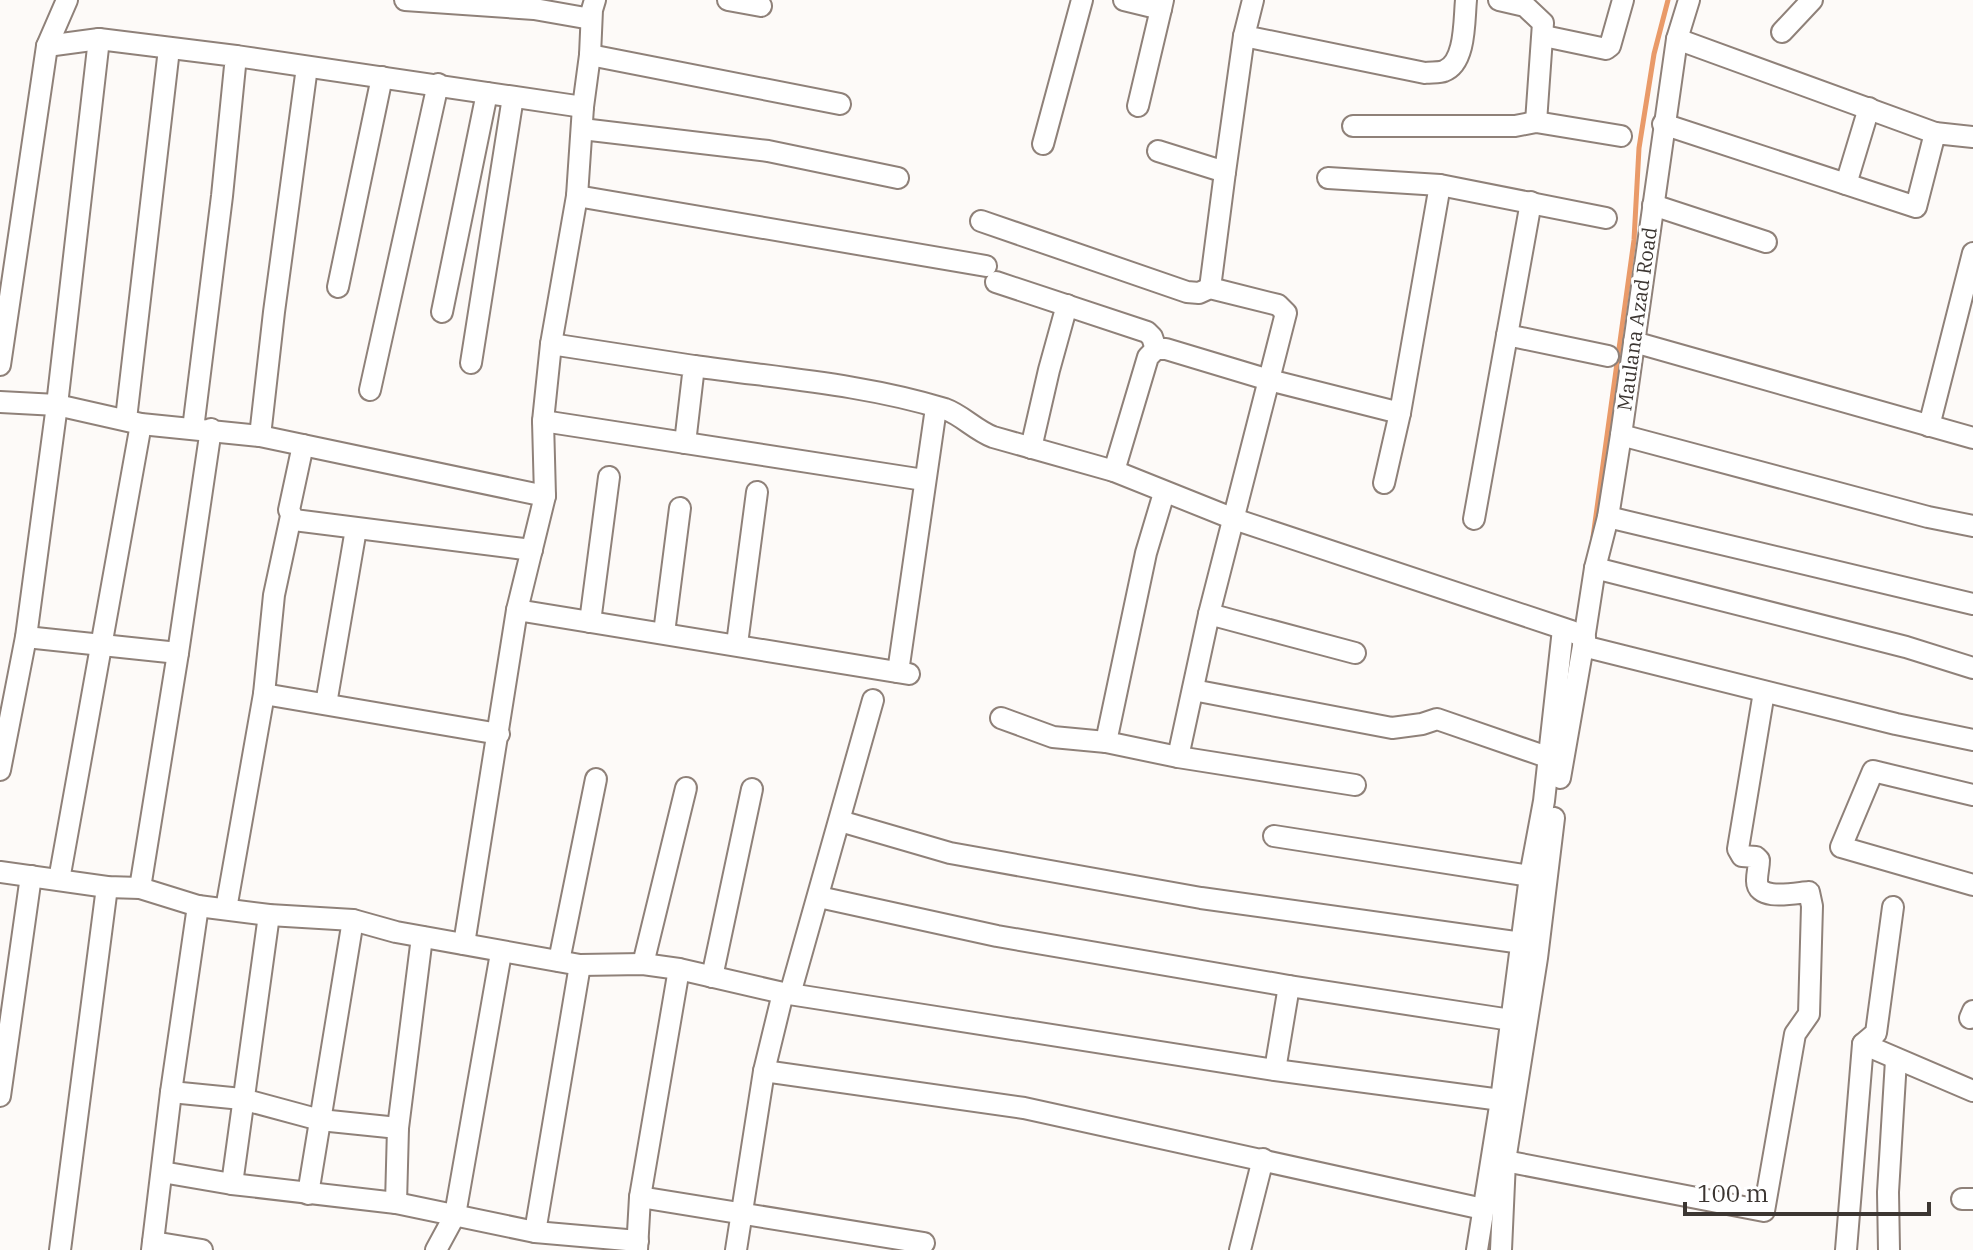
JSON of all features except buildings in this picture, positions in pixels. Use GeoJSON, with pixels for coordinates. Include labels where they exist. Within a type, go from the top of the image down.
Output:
{"type":"FeatureCollection","features":[{"type":"Feature","properties":{"kind":"street"},"geometry":{"type":"LineString","coordinates":[[0,365],[47,46],[67,0]]}},
{"type":"Feature","properties":{"kind":"street"},"geometry":{"type":"LineString","coordinates":[[405,0],[534,9],[591,7],[590,55],[577,196],[551,344],[543,421],[545,496],[517,610],[464,944]]}},
{"type":"Feature","properties":{"kind":"street"},"geometry":{"type":"LineString","coordinates":[[728,0],[761,6]]}},
{"type":"Feature","properties":{"kind":"street"},"geometry":{"type":"LineString","coordinates":[[1043,144],[1082,0]]}},
{"type":"Feature","properties":{"kind":"street"},"geometry":{"type":"LineString","coordinates":[[1124,0],[1162,4],[1138,106]]}},
{"type":"Feature","properties":{"kind":"street"},"geometry":{"type":"LineString","coordinates":[[1210,288],[1244,36],[1253,0]]}},
{"type":"Feature","properties":{"kind":"street"},"geometry":{"type":"LineString","coordinates":[[1244,36],[1400,69],[1425,73],[1443,71],[1454,64],[1459,52],[1465,0]]}},
{"type":"Feature","properties":{"kind":"street"},"geometry":{"type":"LineString","coordinates":[[1499,0],[1525,6],[1537,14],[1543,23],[1536,122]]}},
{"type":"Feature","properties":{"kind":"street"},"geometry":{"type":"LineString","coordinates":[[1544,36],[1606,49],[1610,46],[1623,0]]}},
{"type":"Feature","properties":{"kind":"street","name":"Maulana Azad Road"},"geometry":{"type":"LineString","coordinates":[[1577,636],[1608,517],[1663,124],[1677,39],[1689,0]]}},
{"type":"Feature","properties":{"kind":"street"},"geometry":{"type":"LineString","coordinates":[[1782,32],[1812,0]]}},
{"type":"Feature","properties":{"kind":"street"},"geometry":{"type":"LineString","coordinates":[[47,46],[99,39],[438,84],[583,107]]}},
{"type":"Feature","properties":{"kind":"street"},"geometry":{"type":"LineString","coordinates":[[0,770],[26,637],[57,405],[99,39]]}},
{"type":"Feature","properties":{"kind":"street"},"geometry":{"type":"LineString","coordinates":[[1677,39],[1935,133],[1973,137]]}},
{"type":"Feature","properties":{"kind":"street"},"geometry":{"type":"LineString","coordinates":[[59,880],[133,422],[169,49]]}},
{"type":"Feature","properties":{"kind":"street"},"geometry":{"type":"LineString","coordinates":[[590,55],[840,104]]}},
{"type":"Feature","properties":{"kind":"street"},"geometry":{"type":"LineString","coordinates":[[140,888],[178,653],[236,56]]}},
{"type":"Feature","properties":{"kind":"street"},"geometry":{"type":"LineString","coordinates":[[260,436],[275,299],[307,67]]}},
{"type":"Feature","properties":{"kind":"street"},"geometry":{"type":"LineString","coordinates":[[338,287],[382,77]]}},
{"type":"Feature","properties":{"kind":"street"},"geometry":{"type":"LineString","coordinates":[[370,390],[438,84]]}},
{"type":"Feature","properties":{"kind":"street"},"geometry":{"type":"LineString","coordinates":[[442,312],[487,93]]}},
{"type":"Feature","properties":{"kind":"street"},"geometry":{"type":"LineString","coordinates":[[471,363],[513,97]]}},
{"type":"Feature","properties":{"kind":"street"},"geometry":{"type":"LineString","coordinates":[[1846,184],[1869,108]]}},
{"type":"Feature","properties":{"kind":"street"},"geometry":{"type":"LineString","coordinates":[[1353,126],[1515,126],[1536,122],[1621,136]]}},
{"type":"Feature","properties":{"kind":"street"},"geometry":{"type":"LineString","coordinates":[[1663,124],[1916,207],[1935,133]]}},
{"type":"Feature","properties":{"kind":"street"},"geometry":{"type":"LineString","coordinates":[[582,129],[768,151],[898,178]]}},
{"type":"Feature","properties":{"kind":"street"},"geometry":{"type":"LineString","coordinates":[[1158,151],[1225,172]]}},
{"type":"Feature","properties":{"kind":"street"},"geometry":{"type":"LineString","coordinates":[[1328,178],[1440,185],[1606,218]]}},
{"type":"Feature","properties":{"kind":"street"},"geometry":{"type":"LineString","coordinates":[[1384,483],[1400,413],[1440,185]]}},
{"type":"Feature","properties":{"kind":"street"},"geometry":{"type":"LineString","coordinates":[[577,196],[991,274],[1067,305],[1147,332],[1156,349]]}},
{"type":"Feature","properties":{"kind":"street"},"geometry":{"type":"LineString","coordinates":[[1474,519],[1531,202]]}},
{"type":"Feature","properties":{"kind":"street"},"geometry":{"type":"LineString","coordinates":[[1653,205],[1766,242]]}},
{"type":"Feature","properties":{"kind":"street"},"geometry":{"type":"LineString","coordinates":[[981,221],[1187,292],[1199,293],[1210,288],[1278,305],[1286,313],[1209,614],[1178,757]]}},
{"type":"Feature","properties":{"kind":"street"},"geometry":{"type":"LineString","coordinates":[[1929,426],[1973,253]]}},
{"type":"Feature","properties":{"kind":"street"},"geometry":{"type":"LineString","coordinates":[[1031,448],[1067,305]]}},
{"type":"Feature","properties":{"kind":"street"},"geometry":{"type":"LineString","coordinates":[[1507,335],[1608,356]]}},
{"type":"Feature","properties":{"kind":"street"},"geometry":{"type":"LineString","coordinates":[[1634,342],[1973,438]]}},
{"type":"Feature","properties":{"kind":"street"},"geometry":{"type":"LineString","coordinates":[[551,344],[879,393],[936,408],[957,415],[978,431],[1114,471],[1234,519],[1577,636],[1764,692],[1973,740]]}},
{"type":"Feature","properties":{"kind":"street"},"geometry":{"type":"LineString","coordinates":[[1114,471],[1148,357],[1156,349],[1166,349],[1269,380],[1400,413]]}},
{"type":"Feature","properties":{"kind":"street"},"geometry":{"type":"LineString","coordinates":[[685,443],[694,366]]}},
{"type":"Feature","properties":{"kind":"street"},"geometry":{"type":"LineString","coordinates":[[0,402],[57,405],[133,422],[260,436],[545,496]]}},
{"type":"Feature","properties":{"kind":"street"},"geometry":{"type":"LineString","coordinates":[[517,610],[904,673],[924,480],[936,408]]}},
{"type":"Feature","properties":{"kind":"street"},"geometry":{"type":"LineString","coordinates":[[543,421],[924,480]]}},
{"type":"Feature","properties":{"kind":"street"},"geometry":{"type":"LineString","coordinates":[[1621,435],[1928,517],[1973,526]]}},
{"type":"Feature","properties":{"kind":"street"},"geometry":{"type":"LineString","coordinates":[[226,909],[264,694],[274,595],[303,445]]}},
{"type":"Feature","properties":{"kind":"street"},"geometry":{"type":"LineString","coordinates":[[590,622],[609,477]]}},
{"type":"Feature","properties":{"kind":"street"},"geometry":{"type":"LineString","coordinates":[[737,644],[757,492]]}},
{"type":"Feature","properties":{"kind":"street"},"geometry":{"type":"LineString","coordinates":[[1106,742],[1146,553],[1164,493]]}},
{"type":"Feature","properties":{"kind":"street"},"geometry":{"type":"LineString","coordinates":[[664,633],[680,508]]}},
{"type":"Feature","properties":{"kind":"street"},"geometry":{"type":"LineString","coordinates":[[291,516],[299,522],[532,550]]}},
{"type":"Feature","properties":{"kind":"street"},"geometry":{"type":"LineString","coordinates":[[1608,517],[1973,604]]}},
{"type":"Feature","properties":{"kind":"street"},"geometry":{"type":"LineString","coordinates":[[326,704],[356,529]]}},
{"type":"Feature","properties":{"kind":"street"},"geometry":{"type":"LineString","coordinates":[[1595,568],[1906,647],[1973,668]]}},
{"type":"Feature","properties":{"kind":"street"},"geometry":{"type":"LineString","coordinates":[[1209,614],[1355,653]]}},
{"type":"Feature","properties":{"kind":"street"},"geometry":{"type":"LineString","coordinates":[[1477,1250],[1501,1100],[1530,876],[1550,758],[1577,636]]}},
{"type":"Feature","properties":{"kind":"street"},"geometry":{"type":"LineString","coordinates":[[1501,1250],[1505,1161],[1537,958],[1577,636]]}},
{"type":"Feature","properties":{"kind":"street"},"geometry":{"type":"LineString","coordinates":[[26,637],[178,653]]}},
{"type":"Feature","properties":{"kind":"street"},"geometry":{"type":"LineString","coordinates":[[1193,690],[1392,728],[1437,719],[1550,758]]}},
{"type":"Feature","properties":{"kind":"street"},"geometry":{"type":"LineString","coordinates":[[1505,1161],[1764,1211],[1795,1034],[1809,1014],[1812,906],[1809,892],[1766,895],[1756,883],[1759,860],[1742,856],[1738,849],[1764,692]]}},
{"type":"Feature","properties":{"kind":"street"},"geometry":{"type":"LineString","coordinates":[[264,694],[499,734]]}},
{"type":"Feature","properties":{"kind":"street"},"geometry":{"type":"LineString","coordinates":[[736,1250],[764,1071],[819,897],[873,700]]}},
{"type":"Feature","properties":{"kind":"street"},"geometry":{"type":"LineString","coordinates":[[1001,718],[1053,737],[1106,742],[1178,757],[1355,785]]}},
{"type":"Feature","properties":{"kind":"street"},"geometry":{"type":"LineString","coordinates":[[1973,795],[1873,771],[1841,847],[1973,885]]}},
{"type":"Feature","properties":{"kind":"street"},"geometry":{"type":"LineString","coordinates":[[559,961],[596,779]]}},
{"type":"Feature","properties":{"kind":"street"},"geometry":{"type":"LineString","coordinates":[[643,964],[686,788]]}},
{"type":"Feature","properties":{"kind":"street"},"geometry":{"type":"LineString","coordinates":[[712,977],[752,789]]}},
{"type":"Feature","properties":{"kind":"street"},"geometry":{"type":"LineString","coordinates":[[840,821],[950,853],[1201,898],[1522,943]]}},
{"type":"Feature","properties":{"kind":"street"},"geometry":{"type":"LineString","coordinates":[[1274,836],[1530,876]]}},
{"type":"Feature","properties":{"kind":"street"},"geometry":{"type":"LineString","coordinates":[[0,872],[107,887],[140,888],[198,906],[269,915],[353,920],[501,953],[580,965],[643,964],[679,969],[786,994],[1275,1070],[1501,1100]]}},
{"type":"Feature","properties":{"kind":"street"},"geometry":{"type":"LineString","coordinates":[[0,1096],[31,876]]}},
{"type":"Feature","properties":{"kind":"street"},"geometry":{"type":"LineString","coordinates":[[60,1250],[107,887]]}},
{"type":"Feature","properties":{"kind":"street"},"geometry":{"type":"LineString","coordinates":[[819,897],[997,936],[1511,1020]]}},
{"type":"Feature","properties":{"kind":"street"},"geometry":{"type":"LineString","coordinates":[[198,906],[152,1246],[202,1250]]}},
{"type":"Feature","properties":{"kind":"street"},"geometry":{"type":"LineString","coordinates":[[1846,1250],[1863,1044],[1876,1033],[1893,907]]}},
{"type":"Feature","properties":{"kind":"street"},"geometry":{"type":"LineString","coordinates":[[232,1184],[269,915]]}},
{"type":"Feature","properties":{"kind":"street"},"geometry":{"type":"LineString","coordinates":[[308,1194],[353,920]]}},
{"type":"Feature","properties":{"kind":"street"},"geometry":{"type":"LineString","coordinates":[[396,1203],[398,1128],[422,937]]}},
{"type":"Feature","properties":{"kind":"street"},"geometry":{"type":"LineString","coordinates":[[436,1250],[455,1215],[501,953]]}},
{"type":"Feature","properties":{"kind":"street"},"geometry":{"type":"LineString","coordinates":[[535,1232],[580,965]]}},
{"type":"Feature","properties":{"kind":"street"},"geometry":{"type":"LineString","coordinates":[[162,1172],[232,1184],[396,1203],[535,1232],[638,1246],[640,1197],[679,969]]}},
{"type":"Feature","properties":{"kind":"street"},"geometry":{"type":"LineString","coordinates":[[1275,1070],[1289,986]]}},
{"type":"Feature","properties":{"kind":"street"},"geometry":{"type":"LineString","coordinates":[[1863,1044],[1973,1091]]}},
{"type":"Feature","properties":{"kind":"street"},"geometry":{"type":"LineString","coordinates":[[1889,1250],[1888,1192],[1896,1060]]}},
{"type":"Feature","properties":{"kind":"street"},"geometry":{"type":"LineString","coordinates":[[764,1071],[1024,1108],[1483,1209]]}},
{"type":"Feature","properties":{"kind":"street"},"geometry":{"type":"LineString","coordinates":[[171,1092],[242,1099],[320,1120],[398,1128]]}},
{"type":"Feature","properties":{"kind":"street"},"geometry":{"type":"LineString","coordinates":[[1240,1250],[1263,1159]]}},
{"type":"Feature","properties":{"kind":"street"},"geometry":{"type":"LineString","coordinates":[[640,1197],[924,1243]]}},
{"type":"Feature","properties":{"kind":"waterway"},"geometry":{"type":"LineString","coordinates":[[1593,537],[1634,240],[1639,148],[1654,54],[1668,0]]}}]}
